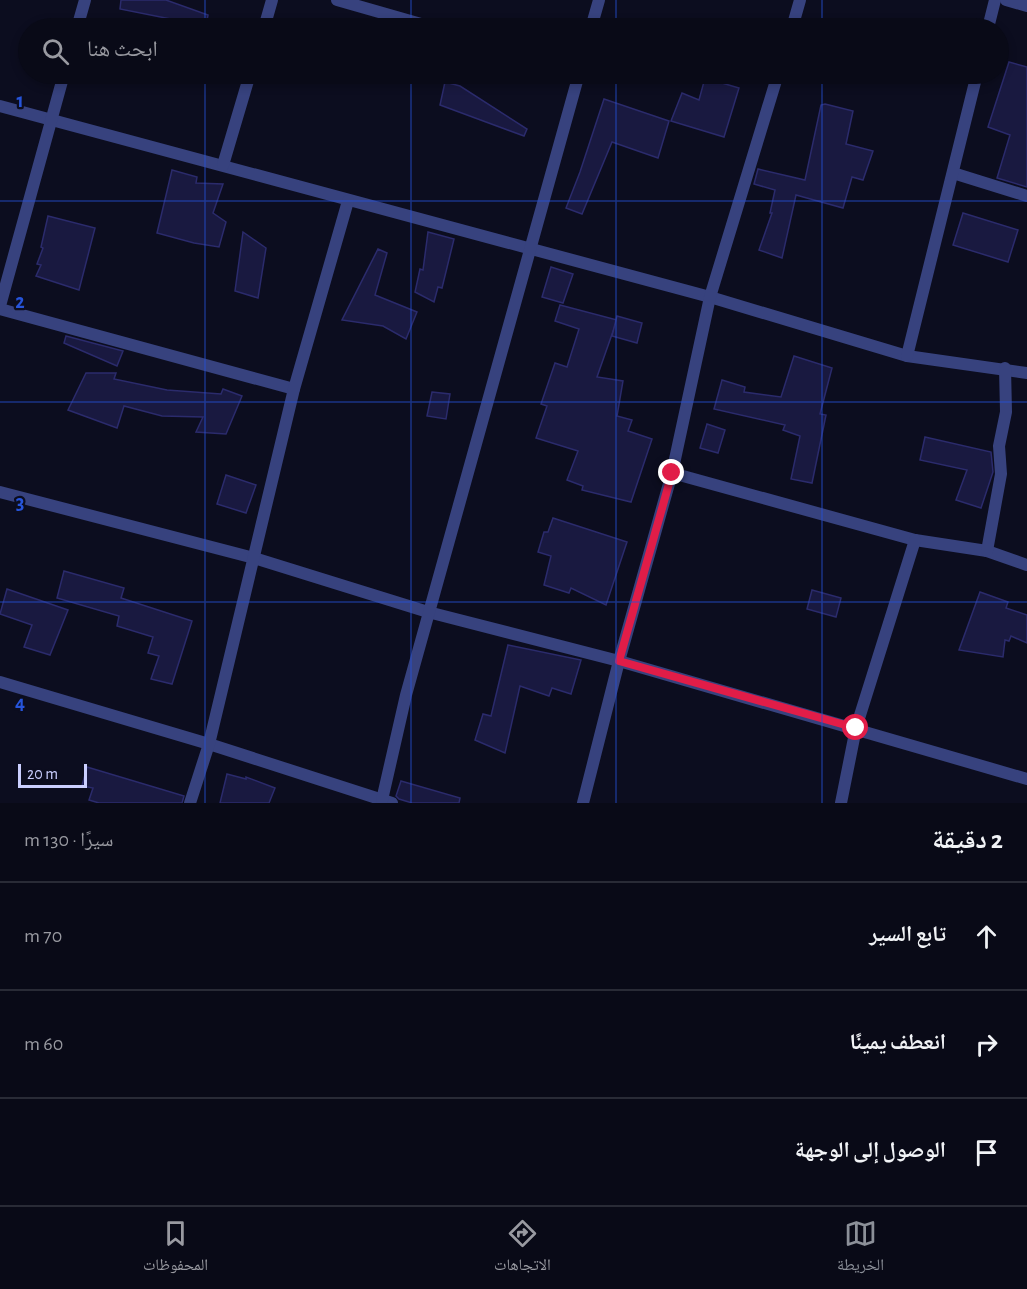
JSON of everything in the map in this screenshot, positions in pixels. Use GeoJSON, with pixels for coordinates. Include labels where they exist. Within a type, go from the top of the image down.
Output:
{"type":"FeatureCollection","features":[{"type":"Feature","properties":{"kind":"street"},"geometry":{"type":"LineString","coordinates":[[80,18],[86,0]]}},
{"type":"Feature","properties":{"kind":"street"},"geometry":{"type":"LineString","coordinates":[[267,18],[272,0]]}},
{"type":"Feature","properties":{"kind":"street"},"geometry":{"type":"LineString","coordinates":[[337,0],[400,18]]}},
{"type":"Feature","properties":{"kind":"street"},"geometry":{"type":"LineString","coordinates":[[594,18],[599,0]]}},
{"type":"Feature","properties":{"kind":"street"},"geometry":{"type":"LineString","coordinates":[[795,18],[800,0]]}},
{"type":"Feature","properties":{"kind":"street"},"geometry":{"type":"LineString","coordinates":[[990,18],[995,0]]}},
{"type":"Feature","properties":{"kind":"street"},"geometry":{"type":"LineString","coordinates":[[1006,0],[1027,6]]}},
{"type":"Feature","properties":{"kind":"street"},"geometry":{"type":"LineString","coordinates":[[61,84],[0,307],[294,389]]}},
{"type":"Feature","properties":{"kind":"street"},"geometry":{"type":"LineString","coordinates":[[223,165],[247,84]]}},
{"type":"Feature","properties":{"kind":"street"},"geometry":{"type":"LineString","coordinates":[[0,682],[208,744],[387,801],[428,612],[532,251],[576,84]]}},
{"type":"Feature","properties":{"kind":"street"},"geometry":{"type":"LineString","coordinates":[[583,803],[619,661],[672,473],[710,297],[775,84]]}},
{"type":"Feature","properties":{"kind":"street"},"geometry":{"type":"LineString","coordinates":[[907,356],[975,84]]}},
{"type":"Feature","properties":{"kind":"street"},"geometry":{"type":"LineString","coordinates":[[0,106],[532,251],[710,297],[907,356],[1005,368],[1027,373]]}},
{"type":"Feature","properties":{"kind":"street"},"geometry":{"type":"LineString","coordinates":[[953,173],[1027,196]]}},
{"type":"Feature","properties":{"kind":"street"},"geometry":{"type":"LineString","coordinates":[[190,803],[208,744],[294,389],[348,201]]}},
{"type":"Feature","properties":{"kind":"street"},"geometry":{"type":"LineString","coordinates":[[987,551],[1001,474],[999,446],[1006,412],[1005,368]]}},
{"type":"Feature","properties":{"kind":"street"},"geometry":{"type":"LineString","coordinates":[[672,473],[915,540],[987,551],[1027,565]]}},
{"type":"Feature","properties":{"kind":"street"},"geometry":{"type":"LineString","coordinates":[[0,492],[254,558],[428,612],[619,661],[1027,779]]}},
{"type":"Feature","properties":{"kind":"street"},"geometry":{"type":"LineString","coordinates":[[841,803],[856,728],[915,540]]}},
{"type":"Feature","properties":{"kind":"building"},"geometry":{"type":"Polygon","coordinates":[[[121,0],[166,0],[208,15],[207,18],[166,18],[120,9],[121,0]]]}},
{"type":"Feature","properties":{"kind":"building"},"geometry":{"type":"Polygon","coordinates":[[[1009,62],[1027,67],[1027,187],[997,178],[1010,135],[988,127],[1002,84],[1009,84],[1009,62]]]}},
{"type":"Feature","properties":{"kind":"building"},"geometry":{"type":"Polygon","coordinates":[[[445,84],[460,86],[527,129],[524,136],[440,105],[445,84]]]}},
{"type":"Feature","properties":{"kind":"building"},"geometry":{"type":"Polygon","coordinates":[[[703,84],[725,84],[739,88],[724,137],[671,121],[682,93],[699,100],[703,84]]]}},
{"type":"Feature","properties":{"kind":"building"},"geometry":{"type":"Polygon","coordinates":[[[604,99],[669,121],[658,158],[612,142],[582,214],[566,208],[604,99]]]}},
{"type":"Feature","properties":{"kind":"building"},"geometry":{"type":"Polygon","coordinates":[[[821,105],[853,111],[846,144],[873,151],[863,180],[852,177],[843,208],[796,195],[782,258],[759,250],[772,213],[770,213],[775,190],[754,184],[758,169],[805,180],[821,105]]]}},
{"type":"Feature","properties":{"kind":"building"},"geometry":{"type":"Polygon","coordinates":[[[172,170],[197,177],[196,183],[223,184],[213,213],[226,222],[219,247],[157,233],[172,170]]]}},
{"type":"Feature","properties":{"kind":"building"},"geometry":{"type":"Polygon","coordinates":[[[963,213],[1018,230],[1008,262],[953,245],[963,213]]]}},
{"type":"Feature","properties":{"kind":"building"},"geometry":{"type":"Polygon","coordinates":[[[48,216],[95,228],[79,290],[36,276],[41,265],[37,264],[43,248],[41,247],[48,216]]]}},
{"type":"Feature","properties":{"kind":"building"},"geometry":{"type":"Polygon","coordinates":[[[243,232],[266,248],[258,298],[235,291],[243,232]]]}},
{"type":"Feature","properties":{"kind":"building"},"geometry":{"type":"Polygon","coordinates":[[[428,232],[454,239],[442,288],[438,287],[434,302],[415,292],[420,269],[423,270],[428,232]]]}},
{"type":"Feature","properties":{"kind":"building"},"geometry":{"type":"Polygon","coordinates":[[[378,249],[387,253],[375,295],[417,312],[406,339],[383,326],[342,320],[378,249]]]}},
{"type":"Feature","properties":{"kind":"building"},"geometry":{"type":"Polygon","coordinates":[[[551,267],[573,274],[563,303],[542,297],[551,267]]]}},
{"type":"Feature","properties":{"kind":"building"},"geometry":{"type":"Polygon","coordinates":[[[560,305],[617,320],[597,377],[623,381],[617,416],[632,420],[628,431],[652,439],[631,502],[582,490],[583,486],[567,480],[578,451],[536,438],[547,406],[541,404],[555,363],[567,367],[579,329],[555,321],[560,305]]]}},
{"type":"Feature","properties":{"kind":"building"},"geometry":{"type":"Polygon","coordinates":[[[617,316],[642,323],[637,343],[612,336],[617,316]]]}},
{"type":"Feature","properties":{"kind":"building"},"geometry":{"type":"Polygon","coordinates":[[[66,336],[123,351],[117,366],[64,343],[66,336]]]}},
{"type":"Feature","properties":{"kind":"building"},"geometry":{"type":"Polygon","coordinates":[[[794,356],[832,368],[820,414],[826,415],[812,483],[791,479],[800,436],[783,430],[785,425],[714,409],[722,380],[745,387],[744,392],[781,397],[794,356]]]}},
{"type":"Feature","properties":{"kind":"building"},"geometry":{"type":"Polygon","coordinates":[[[86,373],[116,373],[114,379],[167,390],[221,394],[223,389],[242,396],[226,434],[196,432],[203,417],[162,416],[124,406],[117,428],[68,410],[86,373]]]}},
{"type":"Feature","properties":{"kind":"building"},"geometry":{"type":"Polygon","coordinates":[[[432,392],[450,394],[446,419],[427,416],[432,392]]]}},
{"type":"Feature","properties":{"kind":"building"},"geometry":{"type":"Polygon","coordinates":[[[707,424],[725,430],[718,453],[700,448],[707,424]]]}},
{"type":"Feature","properties":{"kind":"building"},"geometry":{"type":"Polygon","coordinates":[[[925,437],[991,452],[993,472],[981,508],[956,500],[967,470],[920,460],[925,437]]]}},
{"type":"Feature","properties":{"kind":"building"},"geometry":{"type":"Polygon","coordinates":[[[226,475],[256,485],[246,513],[217,504],[226,475]]]}},
{"type":"Feature","properties":{"kind":"building"},"geometry":{"type":"Polygon","coordinates":[[[553,518],[627,542],[606,605],[571,588],[569,593],[544,585],[551,556],[538,552],[544,532],[548,532],[553,518]]]}},
{"type":"Feature","properties":{"kind":"building"},"geometry":{"type":"Polygon","coordinates":[[[64,571],[124,588],[121,598],[192,621],[172,684],[151,679],[159,656],[148,653],[153,637],[117,626],[119,616],[57,598],[64,571]]]}},
{"type":"Feature","properties":{"kind":"building"},"geometry":{"type":"Polygon","coordinates":[[[7,589],[68,610],[50,655],[24,647],[32,625],[0,614],[7,589]]]}},
{"type":"Feature","properties":{"kind":"building"},"geometry":{"type":"Polygon","coordinates":[[[812,590],[841,598],[836,617],[807,609],[812,590]]]}},
{"type":"Feature","properties":{"kind":"building"},"geometry":{"type":"Polygon","coordinates":[[[980,592],[1008,602],[1006,608],[1027,615],[1027,643],[1011,636],[1009,641],[1005,640],[1003,657],[959,650],[980,592]]]}},
{"type":"Feature","properties":{"kind":"building"},"geometry":{"type":"Polygon","coordinates":[[[508,645],[581,660],[571,694],[552,688],[549,696],[520,686],[505,753],[475,740],[483,714],[491,716],[508,645]]]}},
{"type":"Feature","properties":{"kind":"building"},"geometry":{"type":"Polygon","coordinates":[[[87,767],[184,796],[182,803],[99,803],[89,800],[93,788],[82,786],[87,767]]]}},
{"type":"Feature","properties":{"kind":"building"},"geometry":{"type":"Polygon","coordinates":[[[227,774],[246,779],[246,777],[275,788],[269,803],[220,803],[227,774]]]}},
{"type":"Feature","properties":{"kind":"building"},"geometry":{"type":"Polygon","coordinates":[[[401,781],[460,798],[459,803],[412,803],[399,799],[396,796],[401,781]]]}},
{"type":"Feature","properties":{"kind":"route"},"geometry":{"type":"LineString","coordinates":[[672,473],[619,661],[856,728]]}}]}
